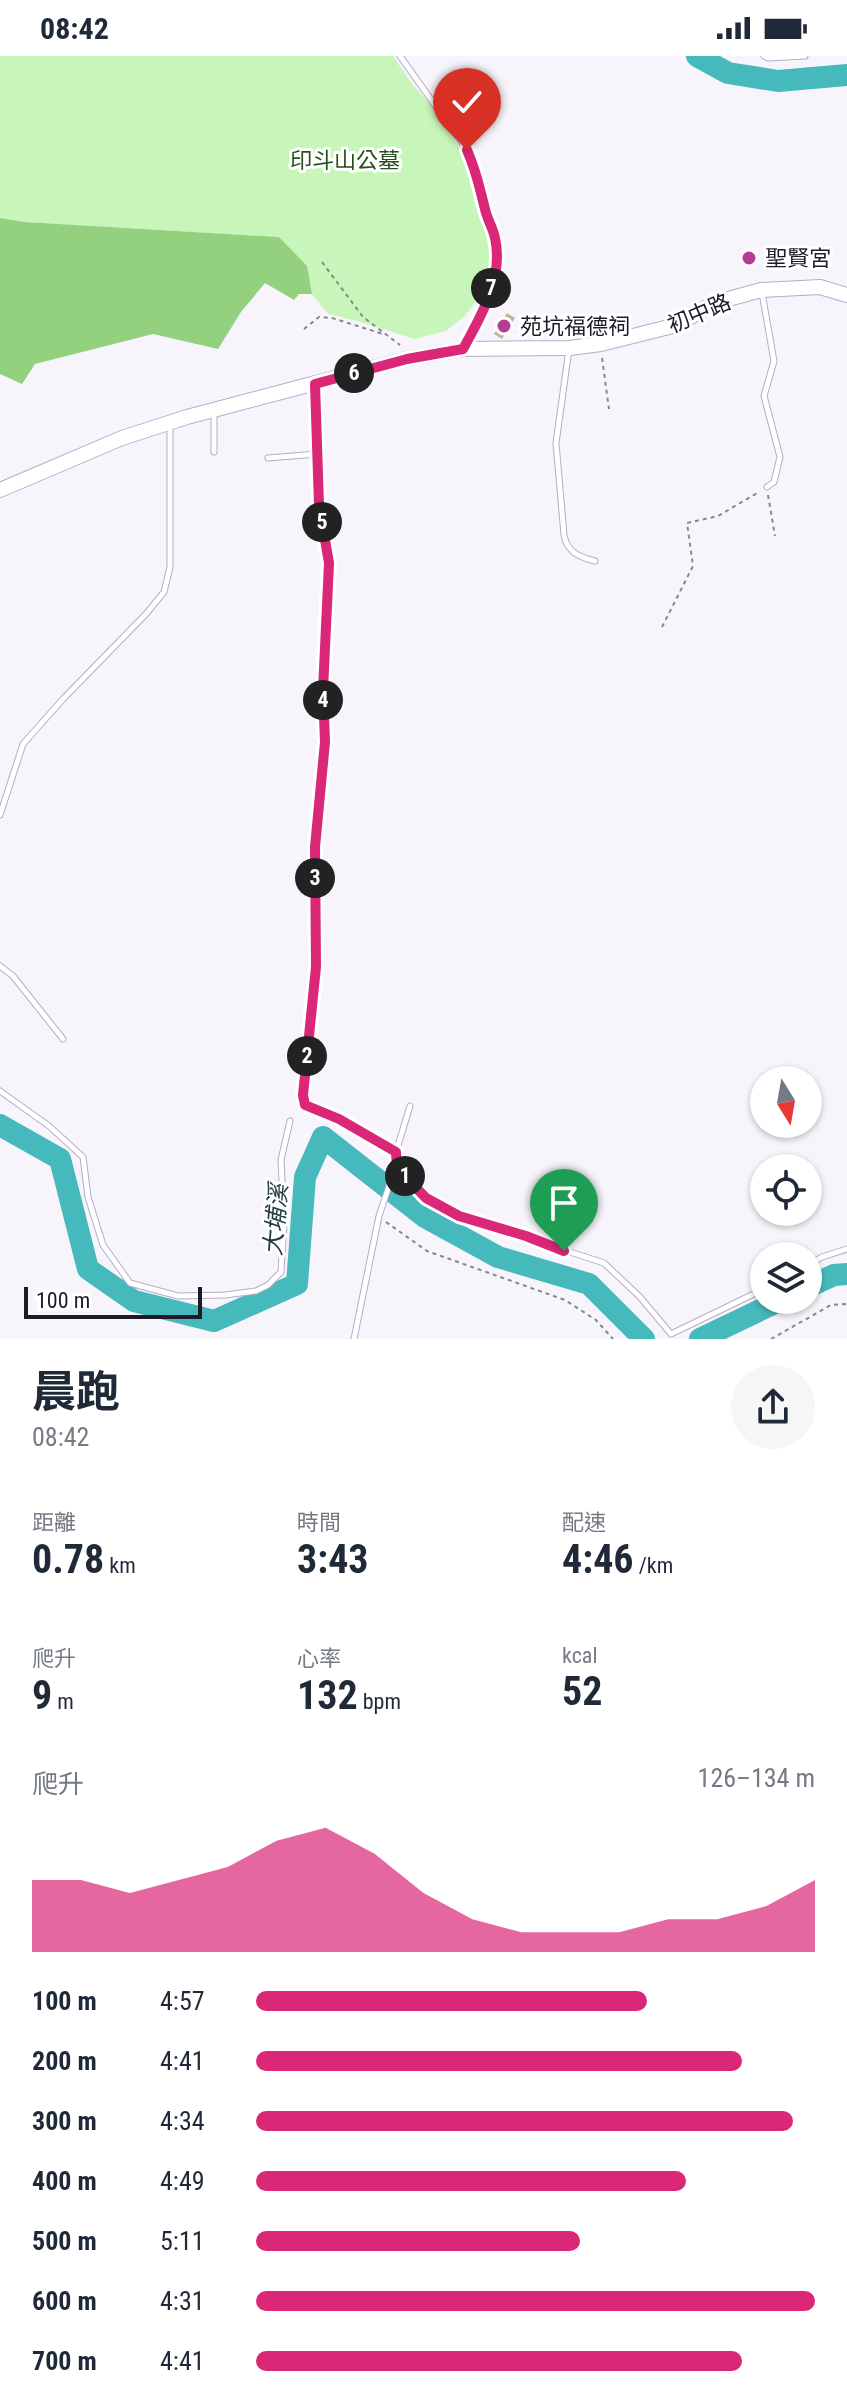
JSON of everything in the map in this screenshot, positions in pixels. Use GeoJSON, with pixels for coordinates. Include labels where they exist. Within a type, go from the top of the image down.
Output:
{"type":"FeatureCollection","features":[{"type":"Feature","properties":{"kind":"street","name":"初中路"},"geometry":{"type":"LineString","coordinates":[[0,490],[122,438],[214,410],[407,359],[463,349],[569,348],[601,344],[677,325],[714,303],[761,290],[820,287],[847,295]]}},
{"type":"Feature","properties":{"kind":"lane"},"geometry":{"type":"LineString","coordinates":[[400,56],[467,150],[477,173],[485,213],[495,239],[497,268],[484,311],[463,349]]}},
{"type":"Feature","properties":{"kind":"lane"},"geometry":{"type":"LineString","coordinates":[[764,56],[805,56]]}},
{"type":"Feature","properties":{"kind":"lane"},"geometry":{"type":"LineString","coordinates":[[761,290],[774,361],[764,396],[780,457],[774,482],[767,487]]}},
{"type":"Feature","properties":{"kind":"lane"},"geometry":{"type":"LineString","coordinates":[[569,348],[556,443],[564,535],[566,546],[579,557],[595,561]]}},
{"type":"Feature","properties":{"kind":"lane"},"geometry":{"type":"LineString","coordinates":[[315,384],[319,505],[329,563],[323,690],[325,742],[315,847],[316,967],[303,1095],[305,1105],[339,1119],[396,1152]]}},
{"type":"Feature","properties":{"kind":"lane"},"geometry":{"type":"LineString","coordinates":[[214,410],[214,452]]}},
{"type":"Feature","properties":{"kind":"lane"},"geometry":{"type":"LineString","coordinates":[[0,815],[23,744],[164,592],[170,567],[170,423]]}},
{"type":"Feature","properties":{"kind":"lane"},"geometry":{"type":"LineString","coordinates":[[268,458],[317,454]]}},
{"type":"Feature","properties":{"kind":"lane"},"geometry":{"type":"LineString","coordinates":[[0,966],[13,976],[63,1039]]}},
{"type":"Feature","properties":{"kind":"lane"},"geometry":{"type":"LineString","coordinates":[[0,1091],[49,1126],[83,1157],[88,1197],[103,1245],[130,1283],[178,1296],[256,1291],[268,1285],[281,1272],[284,1224],[281,1160],[290,1121]]}},
{"type":"Feature","properties":{"kind":"lane"},"geometry":{"type":"LineString","coordinates":[[354,1339],[379,1216],[395,1171],[396,1152],[410,1106]]}},
{"type":"Feature","properties":{"kind":"lane"},"geometry":{"type":"LineString","coordinates":[[395,1171],[426,1198],[459,1216],[604,1263],[640,1297],[671,1334],[750,1296]]}},
{"type":"Feature","properties":{"kind":"lane"},"geometry":{"type":"LineString","coordinates":[[822,1257],[847,1249]]}},
{"type":"Feature","properties":{"kind":"path"},"geometry":{"type":"LineString","coordinates":[[322,262],[363,317],[398,343],[407,359]]}},
{"type":"Feature","properties":{"kind":"path"},"geometry":{"type":"LineString","coordinates":[[304,329],[319,317],[332,318],[388,336]]}},
{"type":"Feature","properties":{"kind":"path"},"geometry":{"type":"LineString","coordinates":[[601,344],[609,409]]}},
{"type":"Feature","properties":{"kind":"path"},"geometry":{"type":"LineString","coordinates":[[662,627],[693,566],[687,523],[718,516],[767,487],[775,536]]}},
{"type":"Feature","properties":{"kind":"path"},"geometry":{"type":"LineString","coordinates":[[379,1216],[427,1251],[565,1300],[596,1320],[613,1339]]}},
{"type":"Feature","properties":{"kind":"path"},"geometry":{"type":"LineString","coordinates":[[771,1339],[831,1305],[847,1304]]}},
{"type":"Feature","properties":{"kind":"green space","name":"印斗山公墓"},"geometry":{"type":"Polygon","coordinates":[[[0,56],[393,56],[437,112],[471,167],[475,205],[486,231],[492,271],[487,286],[465,316],[446,331],[414,339],[328,314],[312,294],[306,266],[279,237],[0,218],[0,56]]]}},
{"type":"Feature","properties":{"kind":"green space"},"geometry":{"type":"Polygon","coordinates":[[[0,218],[279,237],[307,266],[312,294],[299,294],[294,300],[265,283],[241,312],[218,349],[153,334],[35,364],[22,384],[0,374],[0,218]]]}},
{"type":"Feature","properties":{"kind":"building","name":"苑坑福德祠"},"geometry":{"type":"Polygon","coordinates":[[[507,313],[515,318],[502,339],[494,334],[507,313]]]}},
{"type":"Feature","properties":{"kind":"waterway"},"geometry":{"type":"LineString","coordinates":[[697,56],[728,73],[778,81],[847,75]]}},
{"type":"Feature","properties":{"kind":"waterway","name":"大埔溪"},"geometry":{"type":"LineString","coordinates":[[0,1125],[60,1159],[88,1269],[134,1301],[214,1321],[297,1284],[305,1177],[323,1137],[425,1217],[498,1257],[589,1284],[644,1339]]}},
{"type":"Feature","properties":{"kind":"waterway","name":"大埔溪"},"geometry":{"type":"LineString","coordinates":[[822,1281],[847,1274]]}},
{"type":"Feature","properties":{"kind":"waterway","name":"大埔溪"},"geometry":{"type":"LineString","coordinates":[[700,1339],[752,1314]]}},
{"type":"Feature","properties":{"kind":"place","name":"聖賢宮"},"geometry":{"type":"Point","coordinates":[749,258]}},
{"type":"Feature","properties":{"kind":"place","name":"苑坑福德祠"},"geometry":{"type":"Point","coordinates":[504,326]}},
{"type":"Feature","properties":{"kind":"route"},"geometry":{"type":"LineString","coordinates":[[467,150],[477,173],[485,213],[495,239],[497,268],[484,311],[463,349],[407,359],[315,384],[319,505],[329,563],[323,690],[325,742],[315,847],[316,967],[303,1095],[305,1105],[339,1119],[396,1152],[397,1168],[426,1198],[459,1216],[564,1251]]}}]}
